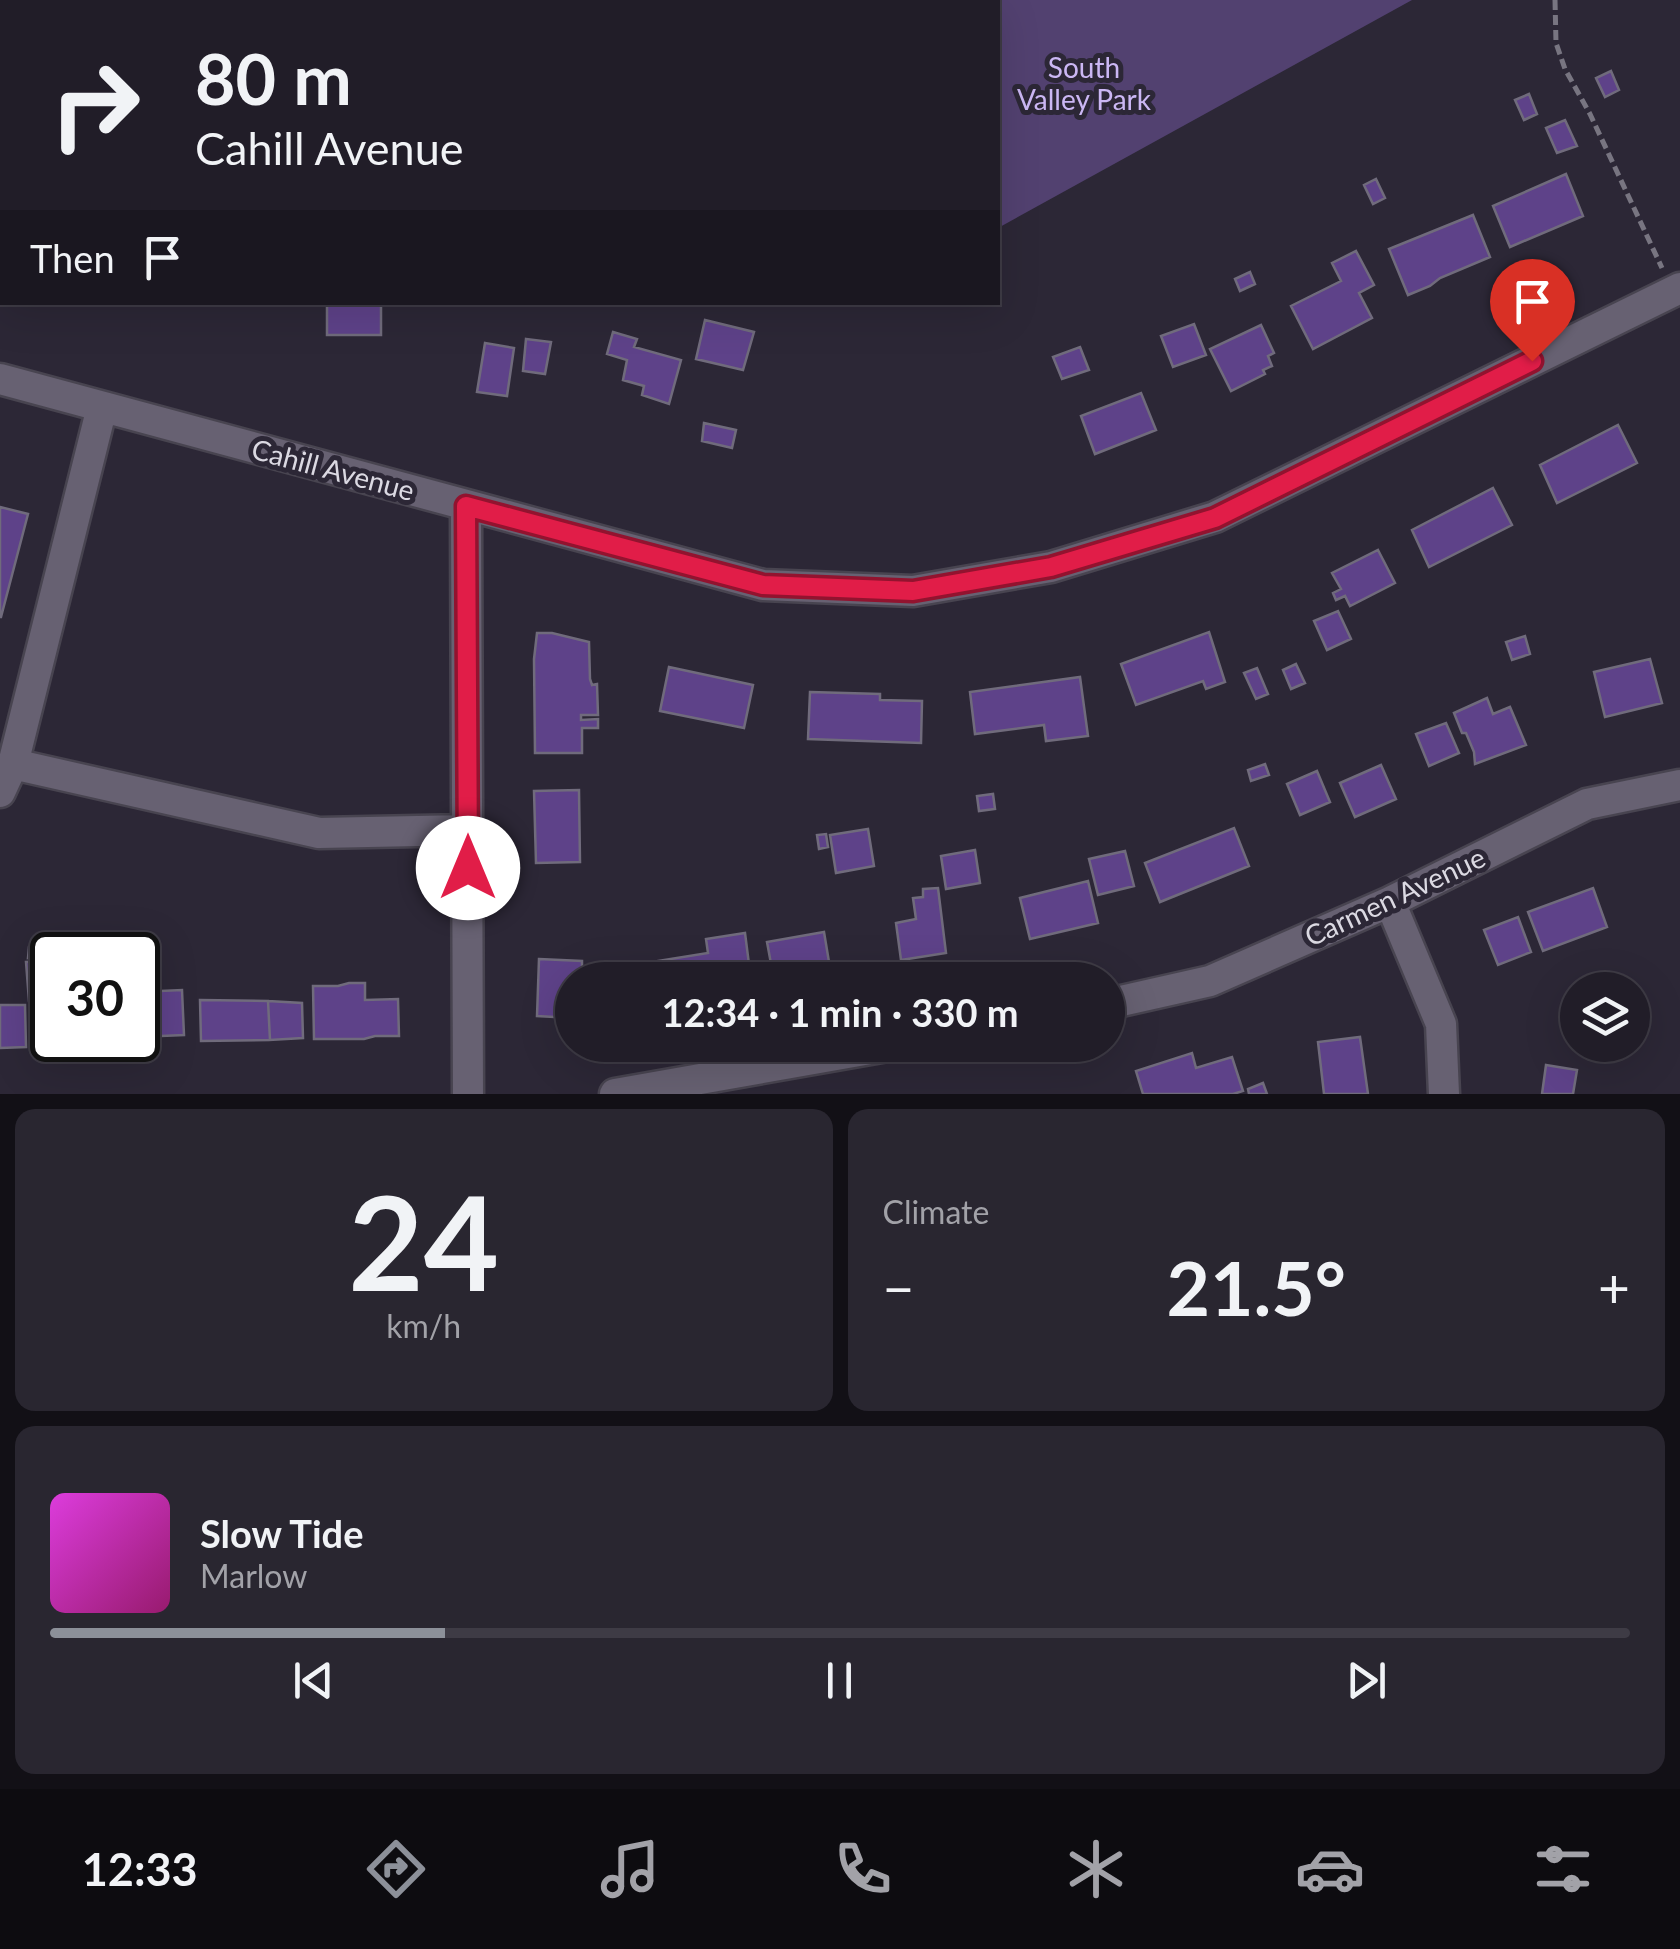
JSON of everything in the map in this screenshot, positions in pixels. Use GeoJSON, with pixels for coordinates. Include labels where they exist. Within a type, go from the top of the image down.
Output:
{"type":"FeatureCollection","features":[{"type":"Feature","properties":{"kind":"street","name":"Cahill Avenue"},"geometry":{"type":"LineString","coordinates":[[0,379],[763,585],[913,591],[1051,567],[1215,518],[1680,288]]}},
{"type":"Feature","properties":{"kind":"street"},"geometry":{"type":"LineString","coordinates":[[0,792],[13,764],[102,406]]}},
{"type":"Feature","properties":{"kind":"street"},"geometry":{"type":"LineString","coordinates":[[466,506],[468,1094]]}},
{"type":"Feature","properties":{"kind":"street"},"geometry":{"type":"LineString","coordinates":[[13,764],[319,834],[468,830]]}},
{"type":"Feature","properties":{"kind":"street","name":"Carmen Avenue"},"geometry":{"type":"LineString","coordinates":[[1125,1000],[1210,982],[1390,902],[1587,804],[1680,785]]}},
{"type":"Feature","properties":{"kind":"street"},"geometry":{"type":"LineString","coordinates":[[1390,902],[1441,1024],[1444,1094]]}},
{"type":"Feature","properties":{"kind":"street"},"geometry":{"type":"LineString","coordinates":[[615,1094],[797,1062]]}},
{"type":"Feature","properties":{"kind":"path"},"geometry":{"type":"LineString","coordinates":[[1555,0],[1556,44],[1565,70],[1590,114],[1652,248]]}},
{"type":"Feature","properties":{"kind":"green space","name":"South Valley Park"},"geometry":{"type":"Polygon","coordinates":[[[1000,0],[1412,0],[1000,227],[1000,0]]]}},
{"type":"Feature","properties":{"kind":"building"},"geometry":{"type":"Polygon","coordinates":[[[1611,71],[1619,90],[1605,97],[1596,78],[1611,71]]]}},
{"type":"Feature","properties":{"kind":"building"},"geometry":{"type":"Polygon","coordinates":[[[1529,94],[1537,114],[1524,120],[1515,100],[1529,94]]]}},
{"type":"Feature","properties":{"kind":"building"},"geometry":{"type":"Polygon","coordinates":[[[1565,120],[1577,146],[1557,153],[1546,128],[1565,120]]]}},
{"type":"Feature","properties":{"kind":"building"},"geometry":{"type":"Polygon","coordinates":[[[1566,174],[1583,216],[1510,247],[1493,206],[1566,174]]]}},
{"type":"Feature","properties":{"kind":"building"},"geometry":{"type":"Polygon","coordinates":[[[1376,179],[1385,198],[1373,204],[1364,185],[1376,179]]]}},
{"type":"Feature","properties":{"kind":"building"},"geometry":{"type":"Polygon","coordinates":[[[1473,215],[1490,257],[1408,295],[1389,249],[1473,215]]]}},
{"type":"Feature","properties":{"kind":"building"},"geometry":{"type":"Polygon","coordinates":[[[1356,251],[1374,285],[1359,293],[1372,318],[1313,349],[1291,306],[1341,281],[1332,263],[1356,251]]]}},
{"type":"Feature","properties":{"kind":"building"},"geometry":{"type":"Polygon","coordinates":[[[1250,272],[1255,284],[1240,291],[1235,279],[1250,272]]]}},
{"type":"Feature","properties":{"kind":"building"},"geometry":{"type":"Polygon","coordinates":[[[327,305],[381,305],[381,335],[327,335],[327,305]]]}},
{"type":"Feature","properties":{"kind":"building"},"geometry":{"type":"Polygon","coordinates":[[[705,320],[754,332],[743,370],[696,359],[705,320]]]}},
{"type":"Feature","properties":{"kind":"building"},"geometry":{"type":"Polygon","coordinates":[[[1194,324],[1206,355],[1173,367],[1161,336],[1194,324]]]}},
{"type":"Feature","properties":{"kind":"building"},"geometry":{"type":"Polygon","coordinates":[[[1261,325],[1274,353],[1268,356],[1272,366],[1263,370],[1265,374],[1231,391],[1210,349],[1261,325]]]}},
{"type":"Feature","properties":{"kind":"building"},"geometry":{"type":"Polygon","coordinates":[[[613,332],[637,339],[634,347],[681,360],[669,404],[642,395],[644,386],[623,380],[627,360],[607,354],[613,332]]]}},
{"type":"Feature","properties":{"kind":"building"},"geometry":{"type":"Polygon","coordinates":[[[526,339],[551,342],[545,374],[523,371],[526,339]]]}},
{"type":"Feature","properties":{"kind":"building"},"geometry":{"type":"Polygon","coordinates":[[[485,343],[514,348],[507,396],[477,392],[485,343]]]}},
{"type":"Feature","properties":{"kind":"building"},"geometry":{"type":"Polygon","coordinates":[[[1080,347],[1089,370],[1062,379],[1053,357],[1080,347]]]}},
{"type":"Feature","properties":{"kind":"building"},"geometry":{"type":"Polygon","coordinates":[[[1141,393],[1156,430],[1095,454],[1081,416],[1141,393]]]}},
{"type":"Feature","properties":{"kind":"building"},"geometry":{"type":"Polygon","coordinates":[[[704,423],[736,430],[732,448],[702,441],[704,423]]]}},
{"type":"Feature","properties":{"kind":"building"},"geometry":{"type":"Polygon","coordinates":[[[1618,425],[1637,463],[1557,503],[1540,465],[1618,425]]]}},
{"type":"Feature","properties":{"kind":"building"},"geometry":{"type":"Polygon","coordinates":[[[1493,488],[1512,525],[1429,567],[1412,530],[1493,488]]]}},
{"type":"Feature","properties":{"kind":"building"},"geometry":{"type":"Polygon","coordinates":[[[0,507],[28,514],[1,617],[0,617],[0,507]]]}},
{"type":"Feature","properties":{"kind":"building"},"geometry":{"type":"Polygon","coordinates":[[[1378,550],[1395,583],[1350,606],[1345,596],[1336,600],[1333,593],[1341,589],[1332,573],[1378,550]]]}},
{"type":"Feature","properties":{"kind":"building"},"geometry":{"type":"Polygon","coordinates":[[[1338,611],[1351,639],[1327,650],[1314,621],[1338,611]]]}},
{"type":"Feature","properties":{"kind":"building"},"geometry":{"type":"Polygon","coordinates":[[[1209,632],[1225,682],[1206,689],[1203,681],[1136,705],[1121,664],[1209,632]]]}},
{"type":"Feature","properties":{"kind":"building"},"geometry":{"type":"Polygon","coordinates":[[[537,633],[589,642],[590,679],[592,685],[597,684],[598,715],[581,715],[581,720],[598,719],[598,728],[582,728],[582,753],[535,753],[537,633]]]}},
{"type":"Feature","properties":{"kind":"building"},"geometry":{"type":"Polygon","coordinates":[[[1525,636],[1530,654],[1512,660],[1506,642],[1525,636]]]}},
{"type":"Feature","properties":{"kind":"building"},"geometry":{"type":"Polygon","coordinates":[[[1650,659],[1662,703],[1605,717],[1594,672],[1650,659]]]}},
{"type":"Feature","properties":{"kind":"building"},"geometry":{"type":"Polygon","coordinates":[[[1296,664],[1305,683],[1291,689],[1283,670],[1296,664]]]}},
{"type":"Feature","properties":{"kind":"building"},"geometry":{"type":"Polygon","coordinates":[[[669,667],[753,685],[744,728],[660,711],[669,667]]]}},
{"type":"Feature","properties":{"kind":"building"},"geometry":{"type":"Polygon","coordinates":[[[1257,668],[1268,694],[1256,699],[1244,673],[1257,668]]]}},
{"type":"Feature","properties":{"kind":"building"},"geometry":{"type":"Polygon","coordinates":[[[1080,677],[1088,736],[1046,741],[1044,725],[975,734],[970,692],[1080,677]]]}},
{"type":"Feature","properties":{"kind":"building"},"geometry":{"type":"Polygon","coordinates":[[[810,692],[880,694],[880,700],[922,701],[921,743],[808,739],[810,692]]]}},
{"type":"Feature","properties":{"kind":"building"},"geometry":{"type":"Polygon","coordinates":[[[1487,698],[1493,714],[1510,707],[1526,745],[1475,764],[1474,752],[1454,713],[1487,698]]]}},
{"type":"Feature","properties":{"kind":"building"},"geometry":{"type":"Polygon","coordinates":[[[1446,723],[1459,753],[1429,766],[1416,734],[1446,723]]]}},
{"type":"Feature","properties":{"kind":"building"},"geometry":{"type":"Polygon","coordinates":[[[1265,764],[1269,775],[1251,781],[1248,770],[1265,764]]]}},
{"type":"Feature","properties":{"kind":"building"},"geometry":{"type":"Polygon","coordinates":[[[1381,765],[1396,799],[1355,817],[1340,783],[1381,765]]]}},
{"type":"Feature","properties":{"kind":"building"},"geometry":{"type":"Polygon","coordinates":[[[1317,771],[1330,802],[1300,815],[1287,784],[1317,771]]]}},
{"type":"Feature","properties":{"kind":"building"},"geometry":{"type":"Polygon","coordinates":[[[579,790],[580,862],[536,863],[534,791],[579,790]]]}},
{"type":"Feature","properties":{"kind":"building"},"geometry":{"type":"Polygon","coordinates":[[[993,794],[995,809],[979,811],[977,796],[993,794]]]}},
{"type":"Feature","properties":{"kind":"building"},"geometry":{"type":"Polygon","coordinates":[[[1234,828],[1249,866],[1160,902],[1145,863],[1234,828]]]}},
{"type":"Feature","properties":{"kind":"building"},"geometry":{"type":"Polygon","coordinates":[[[868,829],[874,866],[836,873],[830,835],[868,829]]]}},
{"type":"Feature","properties":{"kind":"building"},"geometry":{"type":"Polygon","coordinates":[[[826,834],[828,847],[819,849],[817,835],[826,834]]]}},
{"type":"Feature","properties":{"kind":"building"},"geometry":{"type":"Polygon","coordinates":[[[975,850],[980,883],[946,889],[941,856],[975,850]]]}},
{"type":"Feature","properties":{"kind":"building"},"geometry":{"type":"Polygon","coordinates":[[[1125,851],[1134,886],[1098,895],[1089,859],[1125,851]]]}},
{"type":"Feature","properties":{"kind":"building"},"geometry":{"type":"Polygon","coordinates":[[[1088,881],[1098,923],[1030,939],[1020,898],[1088,881]]]}},
{"type":"Feature","properties":{"kind":"building"},"geometry":{"type":"Polygon","coordinates":[[[938,888],[946,953],[901,960],[896,923],[916,919],[913,898],[923,897],[923,889],[938,888]]]}},
{"type":"Feature","properties":{"kind":"building"},"geometry":{"type":"Polygon","coordinates":[[[1593,888],[1607,927],[1543,951],[1528,912],[1593,888]]]}},
{"type":"Feature","properties":{"kind":"building"},"geometry":{"type":"Polygon","coordinates":[[[1518,917],[1531,952],[1498,965],[1484,930],[1518,917]]]}},
{"type":"Feature","properties":{"kind":"building"},"geometry":{"type":"Polygon","coordinates":[[[824,932],[829,962],[771,962],[767,942],[824,932]]]}},
{"type":"Feature","properties":{"kind":"building"},"geometry":{"type":"Polygon","coordinates":[[[745,933],[749,962],[652,962],[708,953],[706,939],[745,933]]]}},
{"type":"Feature","properties":{"kind":"building"},"geometry":{"type":"Polygon","coordinates":[[[539,959],[582,961],[555,962],[555,1017],[537,1016],[539,959]]]}},
{"type":"Feature","properties":{"kind":"building"},"geometry":{"type":"Polygon","coordinates":[[[26,962],[30,962],[30,1001],[29,1001],[26,962]]]}},
{"type":"Feature","properties":{"kind":"building"},"geometry":{"type":"Polygon","coordinates":[[[365,983],[365,1000],[398,999],[399,1036],[314,1039],[313,986],[365,983]]]}},
{"type":"Feature","properties":{"kind":"building"},"geometry":{"type":"Polygon","coordinates":[[[182,990],[184,1035],[160,1036],[160,991],[182,990]]]}},
{"type":"Feature","properties":{"kind":"building"},"geometry":{"type":"Polygon","coordinates":[[[200,1000],[268,1001],[270,1040],[201,1041],[200,1000]]]}},
{"type":"Feature","properties":{"kind":"building"},"geometry":{"type":"Polygon","coordinates":[[[268,1001],[302,1003],[303,1038],[270,1040],[268,1001]]]}},
{"type":"Feature","properties":{"kind":"building"},"geometry":{"type":"Polygon","coordinates":[[[0,1005],[25,1005],[26,1047],[0,1048],[0,1005]]]}},
{"type":"Feature","properties":{"kind":"building"},"geometry":{"type":"Polygon","coordinates":[[[1360,1037],[1368,1094],[1324,1094],[1318,1042],[1360,1037]]]}},
{"type":"Feature","properties":{"kind":"building"},"geometry":{"type":"Polygon","coordinates":[[[1192,1053],[1196,1068],[1232,1057],[1243,1091],[1143,1094],[1136,1071],[1192,1053]]]}},
{"type":"Feature","properties":{"kind":"building"},"geometry":{"type":"Polygon","coordinates":[[[1546,1065],[1577,1070],[1573,1094],[1542,1094],[1546,1065]]]}},
{"type":"Feature","properties":{"kind":"building"},"geometry":{"type":"Polygon","coordinates":[[[1263,1083],[1267,1094],[1249,1094],[1248,1089],[1263,1083]]]}},
{"type":"Feature","properties":{"kind":"route"},"geometry":{"type":"LineString","coordinates":[[468,868],[466,506],[763,585],[913,591],[1051,567],[1215,518],[1532,361]]}}]}
